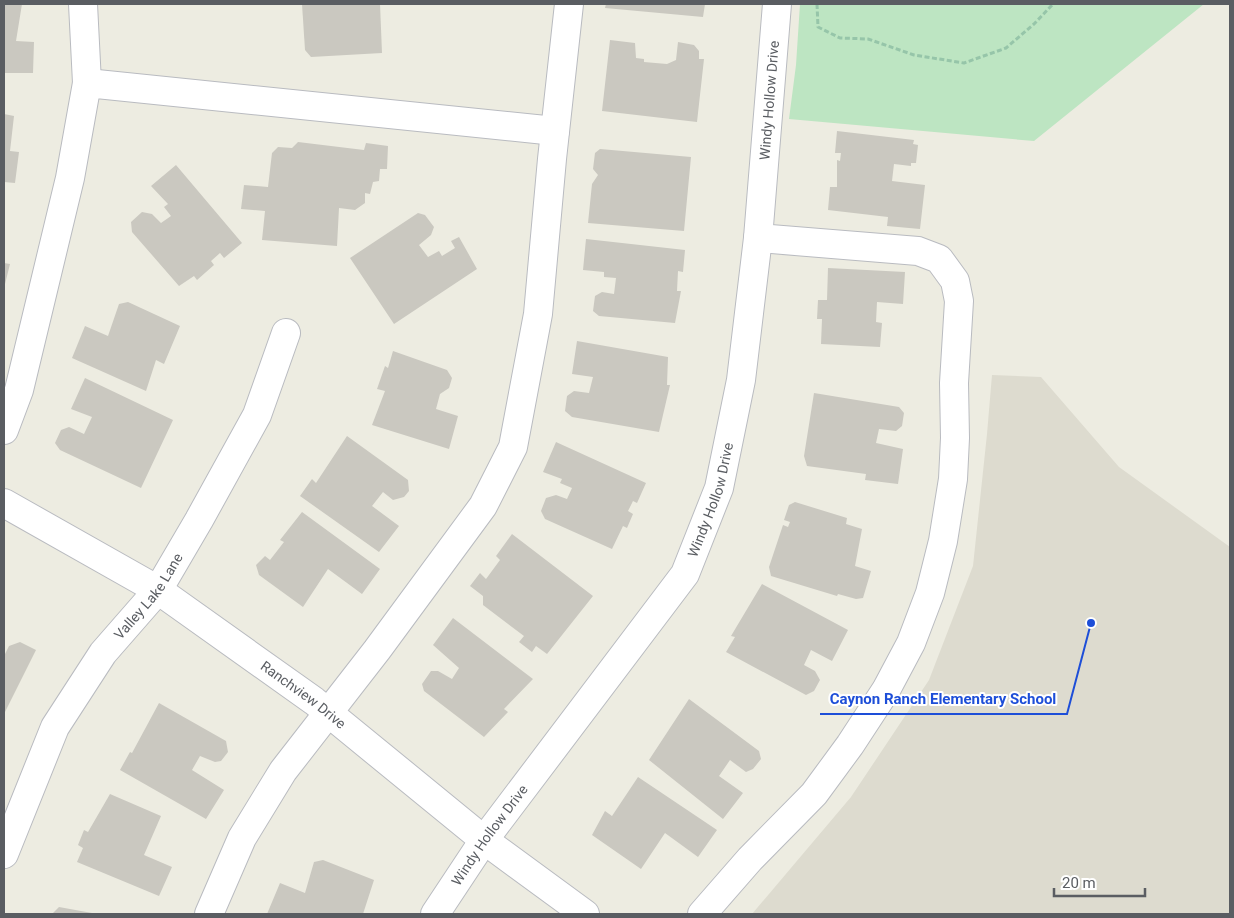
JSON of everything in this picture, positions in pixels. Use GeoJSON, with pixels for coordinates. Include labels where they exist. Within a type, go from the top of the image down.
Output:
{"type":"FeatureCollection","features":[{"type":"Feature","properties":{"kind":"street"},"geometry":{"type":"LineString","coordinates":[[4,430],[19,390],[70,178],[86,83],[84,4]]}},
{"type":"Feature","properties":{"kind":"street"},"geometry":{"type":"LineString","coordinates":[[208,914],[242,838],[283,771],[377,650],[483,506],[513,447],[538,314],[569,4]]}},
{"type":"Feature","properties":{"kind":"street","name":"Windy Hollow Drive"},"geometry":{"type":"LineString","coordinates":[[435,914],[484,840],[685,574],[719,488],[741,380],[758,238],[777,4]]}},
{"type":"Feature","properties":{"kind":"street"},"geometry":{"type":"LineString","coordinates":[[86,83],[555,130]]}},
{"type":"Feature","properties":{"kind":"street"},"geometry":{"type":"LineString","coordinates":[[702,914],[750,859],[814,794],[850,745],[886,690],[911,643],[930,593],[943,541],[953,479],[955,438],[954,383],[958,301],[955,281],[939,259],[918,252],[758,238]]}},
{"type":"Feature","properties":{"kind":"street","name":"Valley Lake Lane"},"geometry":{"type":"LineString","coordinates":[[7,837],[55,727],[103,653],[158,590],[199,520],[257,414],[286,333]]}},
{"type":"Feature","properties":{"kind":"street","name":"Ranchview Drive"},"geometry":{"type":"LineString","coordinates":[[4,503],[158,590],[314,701],[484,840],[585,914]]}},
{"type":"Feature","properties":{"kind":"path"},"geometry":{"type":"LineString","coordinates":[[817,4],[818,27],[840,38],[868,39],[914,55],[964,63],[1006,48],[1034,24],[1053,4]]}},
{"type":"Feature","properties":{"kind":"shaded area"},"geometry":{"type":"Polygon","coordinates":[[[992,375],[1041,377],[1119,467],[1230,547],[1230,914],[752,914],[851,797],[929,680],[973,566],[992,375]]]}},
{"type":"Feature","properties":{"kind":"green space"},"geometry":{"type":"Polygon","coordinates":[[[800,4],[1204,4],[1034,141],[789,119],[796,65],[800,4]]]}},
{"type":"Feature","properties":{"kind":"building"},"geometry":{"type":"Polygon","coordinates":[[[4,4],[22,4],[16,41],[34,42],[33,73],[4,73],[4,4]]]}},
{"type":"Feature","properties":{"kind":"building"},"geometry":{"type":"Polygon","coordinates":[[[302,4],[380,4],[382,53],[311,57],[305,50],[302,4]]]}},
{"type":"Feature","properties":{"kind":"building"},"geometry":{"type":"Polygon","coordinates":[[[606,4],[705,4],[703,17],[605,8],[606,4]]]}},
{"type":"Feature","properties":{"kind":"building"},"geometry":{"type":"Polygon","coordinates":[[[610,40],[635,43],[636,58],[644,59],[644,62],[667,64],[676,60],[678,42],[694,45],[699,51],[699,59],[704,59],[697,122],[602,111],[610,40]]]}},
{"type":"Feature","properties":{"kind":"building"},"geometry":{"type":"Polygon","coordinates":[[[4,114],[14,116],[10,151],[19,152],[15,183],[4,182],[4,114]]]}},
{"type":"Feature","properties":{"kind":"building"},"geometry":{"type":"Polygon","coordinates":[[[837,131],[914,140],[913,144],[918,145],[916,163],[911,163],[911,166],[894,164],[892,181],[925,185],[920,229],[887,226],[888,217],[828,210],[830,187],[837,187],[837,160],[840,161],[841,153],[835,153],[837,131]]]}},
{"type":"Feature","properties":{"kind":"building"},"geometry":{"type":"Polygon","coordinates":[[[298,142],[364,150],[366,143],[388,146],[387,169],[380,169],[379,181],[373,182],[370,194],[365,193],[365,203],[355,210],[339,208],[337,246],[262,240],[265,211],[241,209],[244,185],[268,187],[272,153],[278,147],[292,148],[298,142]]]}},
{"type":"Feature","properties":{"kind":"building"},"geometry":{"type":"Polygon","coordinates":[[[600,149],[691,157],[684,231],[588,223],[592,184],[598,175],[593,169],[595,153],[600,149]]]}},
{"type":"Feature","properties":{"kind":"building"},"geometry":{"type":"Polygon","coordinates":[[[176,165],[242,243],[224,258],[220,253],[211,261],[214,265],[197,280],[194,276],[179,286],[132,232],[131,222],[142,212],[152,214],[161,223],[171,216],[164,207],[168,204],[151,186],[176,165]]]}},
{"type":"Feature","properties":{"kind":"building"},"geometry":{"type":"Polygon","coordinates":[[[418,213],[425,215],[434,227],[431,235],[419,245],[428,257],[439,251],[442,256],[455,248],[451,241],[459,237],[477,269],[394,324],[350,258],[418,213]]]}},
{"type":"Feature","properties":{"kind":"building"},"geometry":{"type":"Polygon","coordinates":[[[586,239],[685,250],[683,272],[678,271],[677,291],[681,291],[675,323],[599,316],[593,311],[595,296],[602,292],[614,294],[616,278],[604,277],[604,272],[583,270],[586,239]]]}},
{"type":"Feature","properties":{"kind":"building"},"geometry":{"type":"Polygon","coordinates":[[[4,263],[10,264],[4,288],[4,263]]]}},
{"type":"Feature","properties":{"kind":"building"},"geometry":{"type":"Polygon","coordinates":[[[828,268],[905,272],[903,304],[877,302],[876,322],[882,323],[880,347],[821,344],[822,319],[817,319],[818,300],[827,300],[828,268]]]}},
{"type":"Feature","properties":{"kind":"building"},"geometry":{"type":"Polygon","coordinates":[[[128,302],[180,326],[164,364],[156,360],[146,391],[72,358],[85,326],[108,336],[119,304],[128,302]]]}},
{"type":"Feature","properties":{"kind":"building"},"geometry":{"type":"Polygon","coordinates":[[[577,341],[668,357],[667,385],[670,385],[659,432],[572,417],[565,411],[567,396],[574,391],[589,393],[593,377],[572,374],[577,341]]]}},
{"type":"Feature","properties":{"kind":"building"},"geometry":{"type":"Polygon","coordinates":[[[393,351],[447,370],[452,378],[449,388],[440,394],[436,409],[458,416],[449,449],[372,425],[385,391],[377,389],[385,366],[388,368],[393,351]]]}},
{"type":"Feature","properties":{"kind":"building"},"geometry":{"type":"Polygon","coordinates":[[[85,378],[173,420],[141,488],[60,450],[55,443],[61,430],[69,427],[84,434],[92,417],[71,409],[85,378]]]}},
{"type":"Feature","properties":{"kind":"building"},"geometry":{"type":"Polygon","coordinates":[[[814,393],[899,407],[904,413],[902,426],[896,431],[879,429],[876,443],[903,449],[898,484],[865,480],[866,474],[807,466],[804,456],[814,393]]]}},
{"type":"Feature","properties":{"kind":"building"},"geometry":{"type":"Polygon","coordinates":[[[347,436],[408,480],[409,491],[404,497],[393,500],[383,492],[372,506],[399,526],[379,552],[300,496],[312,479],[316,483],[347,436]]]}},
{"type":"Feature","properties":{"kind":"building"},"geometry":{"type":"Polygon","coordinates":[[[556,442],[646,483],[637,503],[633,501],[628,511],[633,514],[627,528],[623,526],[612,549],[545,519],[541,511],[546,498],[556,495],[567,499],[572,488],[560,483],[562,479],[543,472],[556,442]]]}},
{"type":"Feature","properties":{"kind":"building"},"geometry":{"type":"Polygon","coordinates":[[[795,502],[847,518],[846,524],[862,529],[855,566],[871,571],[863,598],[856,599],[838,594],[837,596],[771,576],[769,567],[783,525],[788,527],[790,522],[784,520],[789,505],[795,502]]]}},
{"type":"Feature","properties":{"kind":"building"},"geometry":{"type":"Polygon","coordinates":[[[302,512],[380,569],[362,594],[328,569],[303,607],[259,575],[256,565],[265,556],[270,560],[284,542],[280,540],[302,512]]]}},
{"type":"Feature","properties":{"kind":"building"},"geometry":{"type":"Polygon","coordinates":[[[512,534],[593,596],[547,654],[536,646],[532,652],[519,642],[524,636],[483,605],[483,596],[470,586],[480,573],[486,579],[500,560],[496,556],[512,534]]]}},
{"type":"Feature","properties":{"kind":"building"},"geometry":{"type":"Polygon","coordinates":[[[762,584],[848,630],[832,661],[811,650],[804,665],[815,671],[820,680],[814,691],[806,695],[726,652],[735,637],[731,636],[762,584]]]}},
{"type":"Feature","properties":{"kind":"building"},"geometry":{"type":"Polygon","coordinates":[[[453,618],[533,679],[504,709],[508,712],[484,737],[424,691],[422,684],[431,671],[438,671],[452,679],[459,668],[433,645],[453,618]]]}},
{"type":"Feature","properties":{"kind":"building"},"geometry":{"type":"Polygon","coordinates":[[[20,642],[36,650],[4,714],[4,656],[9,646],[20,642]]]}},
{"type":"Feature","properties":{"kind":"building"},"geometry":{"type":"Polygon","coordinates":[[[689,699],[759,751],[761,759],[753,769],[746,772],[730,760],[719,776],[743,793],[723,819],[649,760],[689,699]]]}},
{"type":"Feature","properties":{"kind":"building"},"geometry":{"type":"Polygon","coordinates":[[[159,703],[226,741],[228,752],[221,761],[215,762],[200,756],[192,770],[224,790],[206,819],[120,770],[130,752],[132,753],[159,703]]]}},
{"type":"Feature","properties":{"kind":"building"},"geometry":{"type":"Polygon","coordinates":[[[638,777],[717,830],[698,857],[665,833],[641,869],[592,835],[605,811],[612,816],[638,777]]]}},
{"type":"Feature","properties":{"kind":"building"},"geometry":{"type":"Polygon","coordinates":[[[110,794],[161,816],[144,855],[172,867],[159,896],[77,862],[83,848],[78,845],[84,830],[88,832],[110,794]]]}},
{"type":"Feature","properties":{"kind":"building"},"geometry":{"type":"Polygon","coordinates":[[[323,860],[374,880],[363,914],[267,914],[280,883],[305,893],[314,862],[323,860]]]}},
{"type":"Feature","properties":{"kind":"building"},"geometry":{"type":"Polygon","coordinates":[[[59,907],[92,913],[52,914],[59,907]]]}},
{"type":"Feature","properties":{"kind":"place","name":"Caynon Ranch Elementary School"},"geometry":{"type":"Point","coordinates":[1091,623]}}]}
